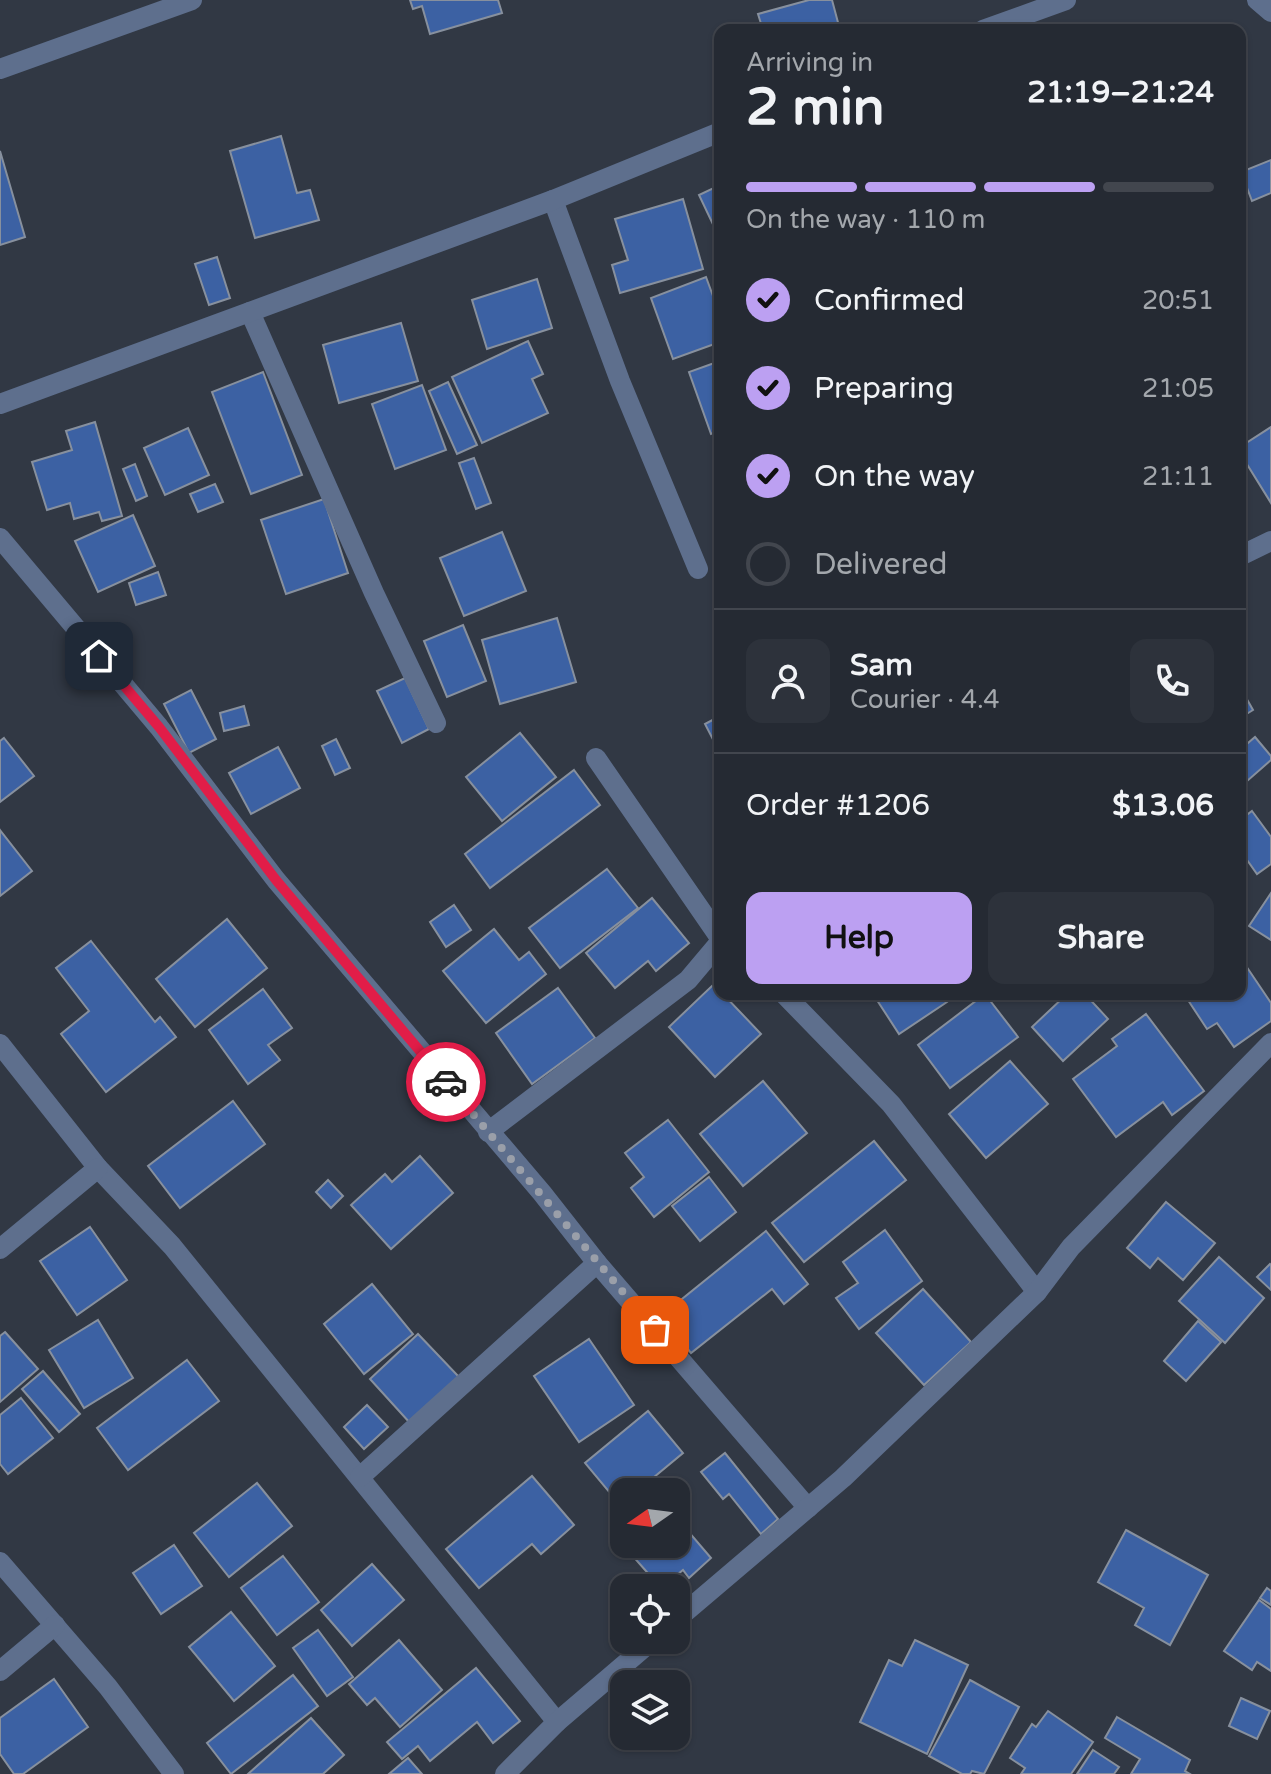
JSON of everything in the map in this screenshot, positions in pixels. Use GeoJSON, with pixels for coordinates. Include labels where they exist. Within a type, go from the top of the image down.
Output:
{"type":"FeatureCollection","features":[{"type":"Feature","properties":{"kind":"street"},"geometry":{"type":"LineString","coordinates":[[0,69],[192,0]]}},
{"type":"Feature","properties":{"kind":"street"},"geometry":{"type":"LineString","coordinates":[[1000,24],[1066,0]]}},
{"type":"Feature","properties":{"kind":"street"},"geometry":{"type":"LineString","coordinates":[[1257,0],[1271,12]]}},
{"type":"Feature","properties":{"kind":"street"},"geometry":{"type":"LineString","coordinates":[[0,404],[553,200],[714,134]]}},
{"type":"Feature","properties":{"kind":"street"},"geometry":{"type":"LineString","coordinates":[[553,200],[620,381],[698,569]]}},
{"type":"Feature","properties":{"kind":"street"},"geometry":{"type":"LineString","coordinates":[[250,312],[374,593],[436,723]]}},
{"type":"Feature","properties":{"kind":"street"},"geometry":{"type":"LineString","coordinates":[[0,538],[159,727],[276,880],[597,1263],[808,1508]]}},
{"type":"Feature","properties":{"kind":"street"},"geometry":{"type":"LineString","coordinates":[[1246,553],[1271,541]]}},
{"type":"Feature","properties":{"kind":"street"},"geometry":{"type":"LineString","coordinates":[[596,758],[714,931]]}},
{"type":"Feature","properties":{"kind":"street"},"geometry":{"type":"LineString","coordinates":[[488,1132],[688,980],[714,948]]}},
{"type":"Feature","properties":{"kind":"street"},"geometry":{"type":"LineString","coordinates":[[790,1000],[891,1104],[1037,1292]]}},
{"type":"Feature","properties":{"kind":"street"},"geometry":{"type":"LineString","coordinates":[[690,1608],[843,1478],[1037,1292],[1071,1247],[1271,1043]]}},
{"type":"Feature","properties":{"kind":"street"},"geometry":{"type":"LineString","coordinates":[[0,1044],[98,1168],[172,1246],[557,1722]]}},
{"type":"Feature","properties":{"kind":"street"},"geometry":{"type":"LineString","coordinates":[[0,1249],[98,1168]]}},
{"type":"Feature","properties":{"kind":"street"},"geometry":{"type":"LineString","coordinates":[[360,1477],[597,1263]]}},
{"type":"Feature","properties":{"kind":"street"},"geometry":{"type":"LineString","coordinates":[[0,1562],[108,1687],[174,1774]]}},
{"type":"Feature","properties":{"kind":"street"},"geometry":{"type":"LineString","coordinates":[[0,1671],[55,1625]]}},
{"type":"Feature","properties":{"kind":"street"},"geometry":{"type":"LineString","coordinates":[[505,1774],[557,1722],[637,1654]]}},
{"type":"Feature","properties":{"kind":"building"},"geometry":{"type":"Polygon","coordinates":[[[410,0],[498,0],[502,13],[430,34],[422,6],[413,9],[410,0]]]}},
{"type":"Feature","properties":{"kind":"building"},"geometry":{"type":"Polygon","coordinates":[[[809,0],[832,0],[838,24],[761,24],[758,14],[809,0]]]}},
{"type":"Feature","properties":{"kind":"building"},"geometry":{"type":"Polygon","coordinates":[[[281,136],[297,193],[310,190],[319,220],[255,238],[230,151],[281,136]]]}},
{"type":"Feature","properties":{"kind":"building"},"geometry":{"type":"Polygon","coordinates":[[[0,151],[25,237],[0,245],[0,151]]]}},
{"type":"Feature","properties":{"kind":"building"},"geometry":{"type":"Polygon","coordinates":[[[1271,160],[1271,193],[1252,201],[1246,185],[1246,170],[1271,160]]]}},
{"type":"Feature","properties":{"kind":"building"},"geometry":{"type":"Polygon","coordinates":[[[714,188],[714,227],[699,195],[714,188]]]}},
{"type":"Feature","properties":{"kind":"building"},"geometry":{"type":"Polygon","coordinates":[[[683,199],[703,269],[620,293],[612,265],[628,260],[615,219],[683,199]]]}},
{"type":"Feature","properties":{"kind":"building"},"geometry":{"type":"Polygon","coordinates":[[[217,257],[230,298],[209,305],[195,264],[217,257]]]}},
{"type":"Feature","properties":{"kind":"building"},"geometry":{"type":"Polygon","coordinates":[[[706,277],[714,299],[714,344],[673,359],[651,298],[706,277]]]}},
{"type":"Feature","properties":{"kind":"building"},"geometry":{"type":"Polygon","coordinates":[[[537,279],[552,328],[487,349],[472,300],[537,279]]]}},
{"type":"Feature","properties":{"kind":"building"},"geometry":{"type":"Polygon","coordinates":[[[401,323],[418,381],[339,403],[323,345],[401,323]]]}},
{"type":"Feature","properties":{"kind":"building"},"geometry":{"type":"Polygon","coordinates":[[[528,341],[543,374],[532,379],[548,413],[482,443],[452,377],[528,341]]]}},
{"type":"Feature","properties":{"kind":"building"},"geometry":{"type":"Polygon","coordinates":[[[714,363],[714,433],[711,434],[689,372],[714,363]]]}},
{"type":"Feature","properties":{"kind":"building"},"geometry":{"type":"Polygon","coordinates":[[[263,372],[302,475],[251,494],[212,392],[263,372]]]}},
{"type":"Feature","properties":{"kind":"building"},"geometry":{"type":"Polygon","coordinates":[[[448,382],[477,445],[457,454],[429,391],[448,382]]]}},
{"type":"Feature","properties":{"kind":"building"},"geometry":{"type":"Polygon","coordinates":[[[422,385],[446,450],[395,469],[372,404],[422,385]]]}},
{"type":"Feature","properties":{"kind":"building"},"geometry":{"type":"Polygon","coordinates":[[[95,422],[122,516],[102,521],[99,512],[74,519],[70,503],[47,510],[32,462],[72,450],[66,431],[95,422]]]}},
{"type":"Feature","properties":{"kind":"building"},"geometry":{"type":"Polygon","coordinates":[[[1271,427],[1271,503],[1246,463],[1246,443],[1271,427]]]}},
{"type":"Feature","properties":{"kind":"building"},"geometry":{"type":"Polygon","coordinates":[[[188,428],[209,475],[165,495],[144,448],[188,428]]]}},
{"type":"Feature","properties":{"kind":"building"},"geometry":{"type":"Polygon","coordinates":[[[474,458],[491,503],[476,509],[459,463],[474,458]]]}},
{"type":"Feature","properties":{"kind":"building"},"geometry":{"type":"Polygon","coordinates":[[[135,464],[147,496],[136,501],[123,469],[135,464]]]}},
{"type":"Feature","properties":{"kind":"building"},"geometry":{"type":"Polygon","coordinates":[[[215,484],[223,502],[198,512],[190,494],[215,484]]]}},
{"type":"Feature","properties":{"kind":"building"},"geometry":{"type":"Polygon","coordinates":[[[324,499],[348,573],[286,594],[261,520],[324,499]]]}},
{"type":"Feature","properties":{"kind":"building"},"geometry":{"type":"Polygon","coordinates":[[[133,515],[155,566],[98,592],[75,541],[133,515]]]}},
{"type":"Feature","properties":{"kind":"building"},"geometry":{"type":"Polygon","coordinates":[[[502,532],[526,591],[464,616],[440,558],[502,532]]]}},
{"type":"Feature","properties":{"kind":"building"},"geometry":{"type":"Polygon","coordinates":[[[158,572],[166,595],[136,605],[129,583],[158,572]]]}},
{"type":"Feature","properties":{"kind":"building"},"geometry":{"type":"Polygon","coordinates":[[[557,618],[576,682],[500,704],[482,640],[557,618]]]}},
{"type":"Feature","properties":{"kind":"building"},"geometry":{"type":"Polygon","coordinates":[[[463,625],[486,681],[447,697],[424,641],[463,625]]]}},
{"type":"Feature","properties":{"kind":"building"},"geometry":{"type":"Polygon","coordinates":[[[405,678],[429,729],[402,743],[377,691],[405,678]]]}},
{"type":"Feature","properties":{"kind":"building"},"geometry":{"type":"Polygon","coordinates":[[[191,690],[216,739],[189,753],[164,704],[191,690]]]}},
{"type":"Feature","properties":{"kind":"building"},"geometry":{"type":"Polygon","coordinates":[[[1246,698],[1253,710],[1246,714],[1246,698]]]}},
{"type":"Feature","properties":{"kind":"building"},"geometry":{"type":"Polygon","coordinates":[[[244,706],[249,725],[224,731],[220,713],[244,706]]]}},
{"type":"Feature","properties":{"kind":"building"},"geometry":{"type":"Polygon","coordinates":[[[714,719],[714,741],[705,724],[714,719]]]}},
{"type":"Feature","properties":{"kind":"building"},"geometry":{"type":"Polygon","coordinates":[[[520,733],[556,777],[502,821],[466,777],[520,733]]]}},
{"type":"Feature","properties":{"kind":"building"},"geometry":{"type":"Polygon","coordinates":[[[1255,737],[1271,760],[1246,782],[1246,745],[1255,737]]]}},
{"type":"Feature","properties":{"kind":"building"},"geometry":{"type":"Polygon","coordinates":[[[4,738],[34,776],[0,802],[0,741],[4,738]]]}},
{"type":"Feature","properties":{"kind":"building"},"geometry":{"type":"Polygon","coordinates":[[[336,739],[350,768],[335,775],[322,746],[336,739]]]}},
{"type":"Feature","properties":{"kind":"building"},"geometry":{"type":"Polygon","coordinates":[[[278,747],[300,788],[251,814],[229,773],[278,747]]]}},
{"type":"Feature","properties":{"kind":"building"},"geometry":{"type":"Polygon","coordinates":[[[574,770],[600,805],[490,888],[465,854],[574,770]]]}},
{"type":"Feature","properties":{"kind":"building"},"geometry":{"type":"Polygon","coordinates":[[[1252,811],[1271,837],[1271,864],[1257,874],[1246,858],[1246,816],[1252,811]]]}},
{"type":"Feature","properties":{"kind":"building"},"geometry":{"type":"Polygon","coordinates":[[[0,830],[32,871],[0,896],[0,830]]]}},
{"type":"Feature","properties":{"kind":"building"},"geometry":{"type":"Polygon","coordinates":[[[607,869],[638,908],[560,968],[529,928],[607,869]]]}},
{"type":"Feature","properties":{"kind":"building"},"geometry":{"type":"Polygon","coordinates":[[[1271,893],[1271,940],[1249,926],[1271,893]]]}},
{"type":"Feature","properties":{"kind":"building"},"geometry":{"type":"Polygon","coordinates":[[[652,898],[689,943],[656,971],[648,961],[615,988],[586,953],[652,898]]]}},
{"type":"Feature","properties":{"kind":"building"},"geometry":{"type":"Polygon","coordinates":[[[454,905],[471,930],[446,947],[430,922],[454,905]]]}},
{"type":"Feature","properties":{"kind":"building"},"geometry":{"type":"Polygon","coordinates":[[[227,919],[267,968],[195,1027],[156,979],[227,919]]]}},
{"type":"Feature","properties":{"kind":"building"},"geometry":{"type":"Polygon","coordinates":[[[494,929],[519,960],[529,952],[546,974],[486,1023],[443,971],[494,929]]]}},
{"type":"Feature","properties":{"kind":"building"},"geometry":{"type":"Polygon","coordinates":[[[91,941],[155,1022],[160,1017],[176,1037],[106,1092],[61,1034],[89,1011],[56,968],[91,941]]]}},
{"type":"Feature","properties":{"kind":"building"},"geometry":{"type":"Polygon","coordinates":[[[1246,966],[1271,1003],[1271,1021],[1234,1047],[1217,1023],[1207,1029],[1188,1000],[1246,1000],[1246,966]]]}},
{"type":"Feature","properties":{"kind":"building"},"geometry":{"type":"Polygon","coordinates":[[[714,984],[714,1000],[729,1000],[761,1034],[715,1077],[669,1027],[714,984]]]}},
{"type":"Feature","properties":{"kind":"building"},"geometry":{"type":"Polygon","coordinates":[[[558,988],[595,1038],[532,1084],[496,1033],[558,988]]]}},
{"type":"Feature","properties":{"kind":"building"},"geometry":{"type":"Polygon","coordinates":[[[263,989],[292,1028],[268,1045],[280,1060],[248,1084],[209,1030],[263,989]]]}},
{"type":"Feature","properties":{"kind":"building"},"geometry":{"type":"Polygon","coordinates":[[[877,1000],[946,1000],[947,1002],[899,1034],[877,1000]]]}},
{"type":"Feature","properties":{"kind":"building"},"geometry":{"type":"Polygon","coordinates":[[[977,1000],[990,1000],[1018,1037],[950,1088],[918,1045],[977,1000]]]}},
{"type":"Feature","properties":{"kind":"building"},"geometry":{"type":"Polygon","coordinates":[[[1061,1000],[1091,1000],[1108,1019],[1063,1061],[1032,1027],[1061,1000]]]}},
{"type":"Feature","properties":{"kind":"building"},"geometry":{"type":"Polygon","coordinates":[[[1146,1014],[1204,1091],[1172,1115],[1163,1102],[1116,1137],[1073,1079],[1117,1046],[1112,1039],[1146,1014]]]}},
{"type":"Feature","properties":{"kind":"building"},"geometry":{"type":"Polygon","coordinates":[[[1010,1061],[1048,1104],[986,1158],[949,1114],[1010,1061]]]}},
{"type":"Feature","properties":{"kind":"building"},"geometry":{"type":"Polygon","coordinates":[[[763,1081],[807,1133],[743,1186],[700,1134],[763,1081]]]}},
{"type":"Feature","properties":{"kind":"building"},"geometry":{"type":"Polygon","coordinates":[[[233,1101],[265,1144],[180,1208],[148,1166],[233,1101]]]}},
{"type":"Feature","properties":{"kind":"building"},"geometry":{"type":"Polygon","coordinates":[[[668,1120],[709,1172],[654,1217],[631,1188],[644,1177],[625,1153],[668,1120]]]}},
{"type":"Feature","properties":{"kind":"building"},"geometry":{"type":"Polygon","coordinates":[[[874,1141],[906,1180],[804,1262],[772,1223],[874,1141]]]}},
{"type":"Feature","properties":{"kind":"building"},"geometry":{"type":"Polygon","coordinates":[[[420,1156],[453,1193],[391,1249],[351,1205],[385,1174],[392,1182],[420,1156]]]}},
{"type":"Feature","properties":{"kind":"building"},"geometry":{"type":"Polygon","coordinates":[[[709,1177],[736,1212],[700,1241],[672,1206],[709,1177]]]}},
{"type":"Feature","properties":{"kind":"building"},"geometry":{"type":"Polygon","coordinates":[[[328,1180],[343,1196],[331,1208],[316,1192],[328,1180]]]}},
{"type":"Feature","properties":{"kind":"building"},"geometry":{"type":"Polygon","coordinates":[[[1166,1202],[1215,1243],[1183,1280],[1158,1258],[1150,1268],[1127,1248],[1166,1202]]]}},
{"type":"Feature","properties":{"kind":"building"},"geometry":{"type":"Polygon","coordinates":[[[90,1227],[127,1280],[77,1315],[40,1261],[90,1227]]]}},
{"type":"Feature","properties":{"kind":"building"},"geometry":{"type":"Polygon","coordinates":[[[885,1230],[922,1281],[859,1329],[836,1298],[858,1283],[843,1262],[885,1230]]]}},
{"type":"Feature","properties":{"kind":"building"},"geometry":{"type":"Polygon","coordinates":[[[766,1231],[808,1284],[784,1304],[772,1289],[691,1353],[661,1316],[766,1231]]]}},
{"type":"Feature","properties":{"kind":"building"},"geometry":{"type":"Polygon","coordinates":[[[1219,1257],[1264,1298],[1225,1343],[1179,1301],[1219,1257]]]}},
{"type":"Feature","properties":{"kind":"building"},"geometry":{"type":"Polygon","coordinates":[[[1271,1265],[1271,1290],[1257,1277],[1271,1265]]]}},
{"type":"Feature","properties":{"kind":"building"},"geometry":{"type":"Polygon","coordinates":[[[372,1284],[413,1334],[364,1374],[324,1324],[372,1284]]]}},
{"type":"Feature","properties":{"kind":"building"},"geometry":{"type":"Polygon","coordinates":[[[923,1289],[971,1342],[924,1385],[876,1333],[923,1289]]]}},
{"type":"Feature","properties":{"kind":"building"},"geometry":{"type":"Polygon","coordinates":[[[98,1320],[133,1378],[84,1408],[49,1350],[98,1320]]]}},
{"type":"Feature","properties":{"kind":"building"},"geometry":{"type":"Polygon","coordinates":[[[1198,1321],[1221,1342],[1186,1381],[1164,1361],[1198,1321]]]}},
{"type":"Feature","properties":{"kind":"building"},"geometry":{"type":"Polygon","coordinates":[[[5,1332],[38,1369],[0,1402],[0,1336],[5,1332]]]}},
{"type":"Feature","properties":{"kind":"building"},"geometry":{"type":"Polygon","coordinates":[[[418,1334],[459,1377],[410,1423],[370,1379],[418,1334]]]}},
{"type":"Feature","properties":{"kind":"building"},"geometry":{"type":"Polygon","coordinates":[[[589,1339],[634,1405],[579,1442],[534,1376],[589,1339]]]}},
{"type":"Feature","properties":{"kind":"building"},"geometry":{"type":"Polygon","coordinates":[[[187,1360],[219,1401],[128,1470],[97,1428],[187,1360]]]}},
{"type":"Feature","properties":{"kind":"building"},"geometry":{"type":"Polygon","coordinates":[[[43,1371],[80,1414],[59,1432],[22,1389],[43,1371]]]}},
{"type":"Feature","properties":{"kind":"building"},"geometry":{"type":"Polygon","coordinates":[[[21,1398],[53,1438],[8,1474],[0,1464],[0,1415],[21,1398]]]}},
{"type":"Feature","properties":{"kind":"building"},"geometry":{"type":"Polygon","coordinates":[[[367,1405],[388,1427],[364,1449],[344,1427],[367,1405]]]}},
{"type":"Feature","properties":{"kind":"building"},"geometry":{"type":"Polygon","coordinates":[[[648,1411],[683,1453],[653,1478],[610,1478],[610,1493],[585,1463],[648,1411]]]}},
{"type":"Feature","properties":{"kind":"building"},"geometry":{"type":"Polygon","coordinates":[[[725,1453],[778,1519],[761,1534],[729,1494],[723,1499],[701,1472],[725,1453]]]}},
{"type":"Feature","properties":{"kind":"building"},"geometry":{"type":"Polygon","coordinates":[[[532,1476],[574,1525],[541,1554],[532,1544],[479,1588],[446,1549],[532,1476]]]}},
{"type":"Feature","properties":{"kind":"building"},"geometry":{"type":"Polygon","coordinates":[[[257,1483],[292,1526],[229,1577],[194,1533],[257,1483]]]}},
{"type":"Feature","properties":{"kind":"building"},"geometry":{"type":"Polygon","coordinates":[[[1126,1530],[1208,1575],[1170,1645],[1135,1625],[1144,1608],[1098,1582],[1126,1530]]]}},
{"type":"Feature","properties":{"kind":"building"},"geometry":{"type":"Polygon","coordinates":[[[690,1533],[711,1558],[690,1577],[683,1570],[678,1574],[649,1574],[634,1558],[690,1558],[690,1533]]]}},
{"type":"Feature","properties":{"kind":"building"},"geometry":{"type":"Polygon","coordinates":[[[174,1545],[202,1586],[161,1614],[133,1573],[174,1545]]]}},
{"type":"Feature","properties":{"kind":"building"},"geometry":{"type":"Polygon","coordinates":[[[283,1556],[319,1602],[277,1635],[241,1588],[283,1556]]]}},
{"type":"Feature","properties":{"kind":"building"},"geometry":{"type":"Polygon","coordinates":[[[372,1564],[404,1600],[352,1646],[321,1610],[372,1564]]]}},
{"type":"Feature","properties":{"kind":"building"},"geometry":{"type":"Polygon","coordinates":[[[1267,1588],[1271,1591],[1271,1605],[1260,1598],[1267,1588]]]}},
{"type":"Feature","properties":{"kind":"building"},"geometry":{"type":"Polygon","coordinates":[[[1259,1600],[1271,1609],[1271,1671],[1257,1662],[1252,1670],[1224,1651],[1259,1600]]]}},
{"type":"Feature","properties":{"kind":"building"},"geometry":{"type":"Polygon","coordinates":[[[231,1612],[275,1666],[234,1701],[189,1647],[231,1612]]]}},
{"type":"Feature","properties":{"kind":"building"},"geometry":{"type":"Polygon","coordinates":[[[318,1630],[353,1677],[327,1696],[293,1648],[318,1630]]]}},
{"type":"Feature","properties":{"kind":"building"},"geometry":{"type":"Polygon","coordinates":[[[399,1640],[442,1690],[400,1727],[375,1698],[367,1705],[349,1684],[399,1640]]]}},
{"type":"Feature","properties":{"kind":"building"},"geometry":{"type":"Polygon","coordinates":[[[915,1640],[968,1665],[927,1754],[860,1722],[889,1660],[902,1666],[915,1640]]]}},
{"type":"Feature","properties":{"kind":"building"},"geometry":{"type":"Polygon","coordinates":[[[476,1668],[520,1721],[493,1743],[477,1722],[430,1761],[418,1746],[402,1759],[387,1742],[476,1668]]]}},
{"type":"Feature","properties":{"kind":"building"},"geometry":{"type":"Polygon","coordinates":[[[293,1675],[318,1706],[231,1774],[207,1743],[293,1675]]]}},
{"type":"Feature","properties":{"kind":"building"},"geometry":{"type":"Polygon","coordinates":[[[54,1679],[88,1727],[23,1774],[14,1774],[0,1754],[0,1718],[54,1679]]]}},
{"type":"Feature","properties":{"kind":"building"},"geometry":{"type":"Polygon","coordinates":[[[970,1680],[1019,1707],[984,1774],[972,1771],[962,1774],[929,1756],[970,1680]]]}},
{"type":"Feature","properties":{"kind":"building"},"geometry":{"type":"Polygon","coordinates":[[[1241,1698],[1270,1711],[1257,1739],[1229,1726],[1241,1698]]]}},
{"type":"Feature","properties":{"kind":"building"},"geometry":{"type":"Polygon","coordinates":[[[1048,1711],[1093,1742],[1071,1774],[1021,1774],[1025,1768],[1010,1758],[1032,1724],[1036,1727],[1048,1711]]]}},
{"type":"Feature","properties":{"kind":"building"},"geometry":{"type":"Polygon","coordinates":[[[1117,1717],[1190,1760],[1185,1771],[1190,1774],[1131,1774],[1140,1759],[1105,1738],[1117,1717]]]}},
{"type":"Feature","properties":{"kind":"building"},"geometry":{"type":"Polygon","coordinates":[[[311,1718],[344,1755],[323,1774],[248,1774],[311,1718]]]}},
{"type":"Feature","properties":{"kind":"building"},"geometry":{"type":"Polygon","coordinates":[[[1093,1750],[1119,1767],[1114,1774],[1077,1774],[1093,1750]]]}},
{"type":"Feature","properties":{"kind":"building"},"geometry":{"type":"Polygon","coordinates":[[[408,1758],[422,1774],[389,1774],[408,1758]]]}},
{"type":"Feature","properties":{"kind":"way so far"},"geometry":{"type":"LineString","coordinates":[[446,1082],[655,1330]]}},
{"type":"Feature","properties":{"kind":"route"},"geometry":{"type":"LineString","coordinates":[[99,656],[159,727],[276,880],[446,1082]]}}]}
